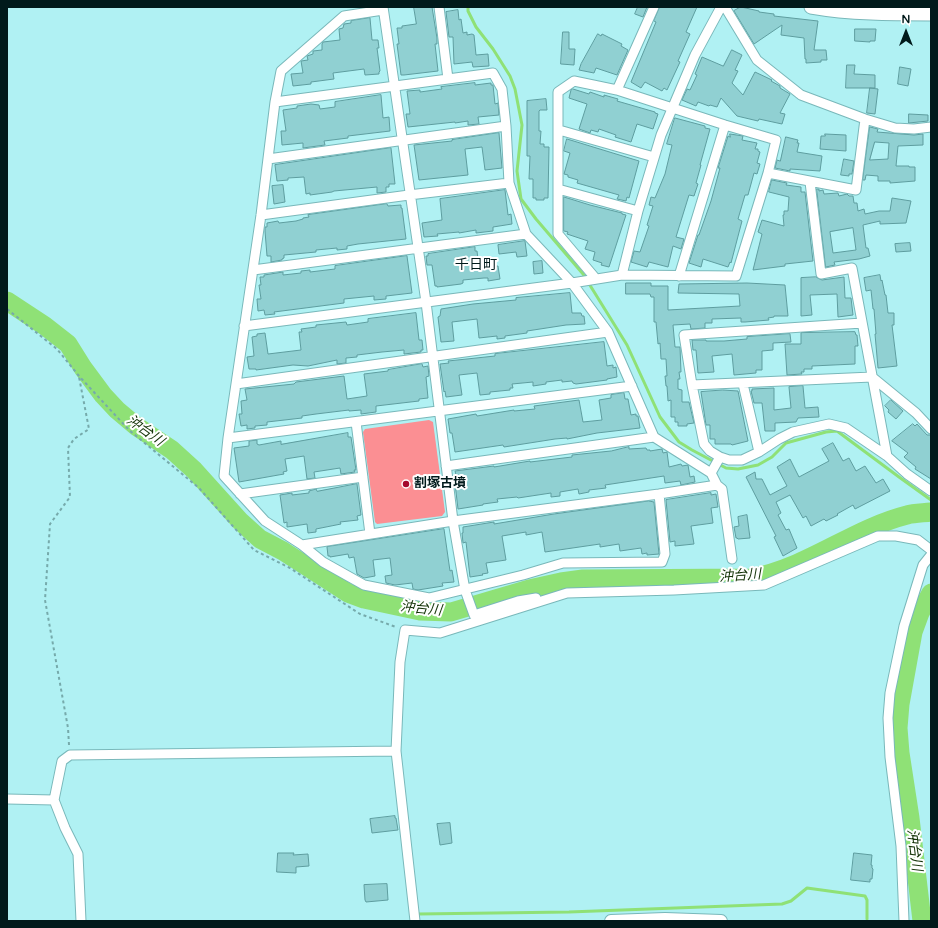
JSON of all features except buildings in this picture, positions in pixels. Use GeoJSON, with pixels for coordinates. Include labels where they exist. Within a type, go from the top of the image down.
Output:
{"type":"FeatureCollection","features":[{"type":"Feature","properties":{"kind":"main road"},"geometry":{"type":"LineString","coordinates":[[811,7],[825,10],[875,14],[931,14]]}},
{"type":"Feature","properties":{"kind":"street"},"geometry":{"type":"LineString","coordinates":[[439,7],[448,78]]}},
{"type":"Feature","properties":{"kind":"street"},"geometry":{"type":"LineString","coordinates":[[617,90],[654,7]]}},
{"type":"Feature","properties":{"kind":"street"},"geometry":{"type":"LineString","coordinates":[[622,275],[638,211],[660,135],[695,55],[721,7]]}},
{"type":"Feature","properties":{"kind":"street"},"geometry":{"type":"LineString","coordinates":[[725,7],[757,60],[801,94],[895,128],[914,129],[931,127]]}},
{"type":"Feature","properties":{"kind":"street"},"geometry":{"type":"LineString","coordinates":[[659,494],[665,554],[662,562],[563,563],[466,593],[429,598],[364,585],[323,562],[302,545],[265,521],[224,476],[228,438],[261,214],[275,102],[281,71],[344,16],[383,9],[426,302],[454,521],[466,593],[474,615],[518,601],[567,593],[674,590],[764,585],[878,536],[896,536],[918,540],[931,550]]}},
{"type":"Feature","properties":{"kind":"street"},"geometry":{"type":"LineString","coordinates":[[275,102],[493,73],[502,89],[510,183],[526,234],[572,283],[608,332],[654,437],[711,473],[717,485],[722,489],[732,559]]}},
{"type":"Feature","properties":{"kind":"street"},"geometry":{"type":"LineString","coordinates":[[244,326],[572,283],[622,275],[736,276],[768,173],[776,140],[617,90],[574,81],[558,92],[558,234],[596,279]]}},
{"type":"Feature","properties":{"kind":"street"},"geometry":{"type":"LineString","coordinates":[[768,173],[856,190],[865,118]]}},
{"type":"Feature","properties":{"kind":"street"},"geometry":{"type":"LineString","coordinates":[[679,276],[725,125]]}},
{"type":"Feature","properties":{"kind":"street"},"geometry":{"type":"LineString","coordinates":[[268,159],[506,126]]}},
{"type":"Feature","properties":{"kind":"street"},"geometry":{"type":"LineString","coordinates":[[559,130],[654,158]]}},
{"type":"Feature","properties":{"kind":"street"},"geometry":{"type":"LineString","coordinates":[[810,182],[821,274],[852,268],[887,456]]}},
{"type":"Feature","properties":{"kind":"street"},"geometry":{"type":"LineString","coordinates":[[261,214],[410,194],[510,183]]}},
{"type":"Feature","properties":{"kind":"street"},"geometry":{"type":"LineString","coordinates":[[558,189],[638,211]]}},
{"type":"Feature","properties":{"kind":"street"},"geometry":{"type":"LineString","coordinates":[[253,270],[526,234]]}},
{"type":"Feature","properties":{"kind":"street"},"geometry":{"type":"LineString","coordinates":[[862,323],[684,335],[704,444],[710,451],[720,457],[729,460],[742,460],[793,432],[829,424],[846,428],[887,456],[907,474],[931,491]]}},
{"type":"Feature","properties":{"kind":"street"},"geometry":{"type":"LineString","coordinates":[[236,384],[608,332]]}},
{"type":"Feature","properties":{"kind":"street"},"geometry":{"type":"LineString","coordinates":[[692,385],[743,384],[872,377],[916,413],[931,428]]}},
{"type":"Feature","properties":{"kind":"street"},"geometry":{"type":"LineString","coordinates":[[743,384],[759,452]]}},
{"type":"Feature","properties":{"kind":"street"},"geometry":{"type":"LineString","coordinates":[[228,438],[632,386]]}},
{"type":"Feature","properties":{"kind":"street"},"geometry":{"type":"LineString","coordinates":[[356,422],[370,534]]}},
{"type":"Feature","properties":{"kind":"street"},"geometry":{"type":"LineString","coordinates":[[446,466],[654,437]]}},
{"type":"Feature","properties":{"kind":"street"},"geometry":{"type":"LineString","coordinates":[[711,473],[720,457]]}},
{"type":"Feature","properties":{"kind":"street"},"geometry":{"type":"LineString","coordinates":[[240,494],[363,477]]}},
{"type":"Feature","properties":{"kind":"street"},"geometry":{"type":"LineString","coordinates":[[302,545],[454,521],[717,485]]}},
{"type":"Feature","properties":{"kind":"street"},"geometry":{"type":"LineString","coordinates":[[904,921],[901,846],[890,757],[888,718],[890,693],[904,626],[924,565],[931,555]]}},
{"type":"Feature","properties":{"kind":"street"},"geometry":{"type":"LineString","coordinates":[[415,921],[396,751],[400,662],[405,630],[440,633],[567,593]]}},
{"type":"Feature","properties":{"kind":"street"},"geometry":{"type":"LineString","coordinates":[[81,921],[78,854],[65,828],[54,800],[62,761],[70,755],[396,751]]}},
{"type":"Feature","properties":{"kind":"street"},"geometry":{"type":"LineString","coordinates":[[7,799],[54,800]]}},
{"type":"Feature","properties":{"kind":"street"},"geometry":{"type":"LineString","coordinates":[[611,921],[664,919],[721,921]]}},
{"type":"Feature","properties":{"kind":"path"},"geometry":{"type":"LineString","coordinates":[[7,309],[58,349],[79,376],[129,430],[199,488],[254,550],[290,568],[360,614],[405,630]]}},
{"type":"Feature","properties":{"kind":"path"},"geometry":{"type":"LineString","coordinates":[[70,755],[68,728],[45,600],[50,524],[70,497],[68,448],[74,439],[89,429],[79,376]]}},
{"type":"Feature","properties":{"kind":"shaded area"},"geometry":{"type":"Polygon","coordinates":[[[429,420],[433,422],[445,512],[442,516],[377,524],[375,522],[363,432],[365,429],[429,420]]]}},
{"type":"Feature","properties":{"kind":"waterway"},"geometry":{"type":"LineString","coordinates":[[468,7],[468,11],[476,27],[493,49],[510,76],[515,89],[522,125],[517,171],[521,199],[583,274],[627,345],[660,417],[679,442],[726,468],[738,469],[758,465],[772,457],[786,443],[826,432],[837,431],[931,500]]}},
{"type":"Feature","properties":{"kind":"waterway","name":"沖台川"},"geometry":{"type":"LineString","coordinates":[[7,301],[45,326],[68,344],[83,368],[103,395],[117,410],[136,426],[172,450],[194,470],[240,521],[260,539],[283,551],[348,593],[364,599],[420,611],[451,612],[529,589],[583,579],[751,578],[772,573],[791,566],[867,529],[887,521],[910,514],[931,512]]}},
{"type":"Feature","properties":{"kind":"waterway","name":"沖台川"},"geometry":{"type":"LineString","coordinates":[[922,921],[898,728],[900,704],[913,632],[920,613],[931,593]]}},
{"type":"Feature","properties":{"kind":"waterway"},"geometry":{"type":"LineString","coordinates":[[418,914],[569,912],[782,904],[791,901],[807,888],[865,896],[867,900],[867,919]]}},
{"type":"Feature","properties":{"kind":"place","name":"割塚古墳"},"geometry":{"type":"Point","coordinates":[406,484]}},
{"type":"Feature","properties":{"kind":"district","name":"千日町"},"geometry":{"type":"Point","coordinates":[476,265]}}]}
